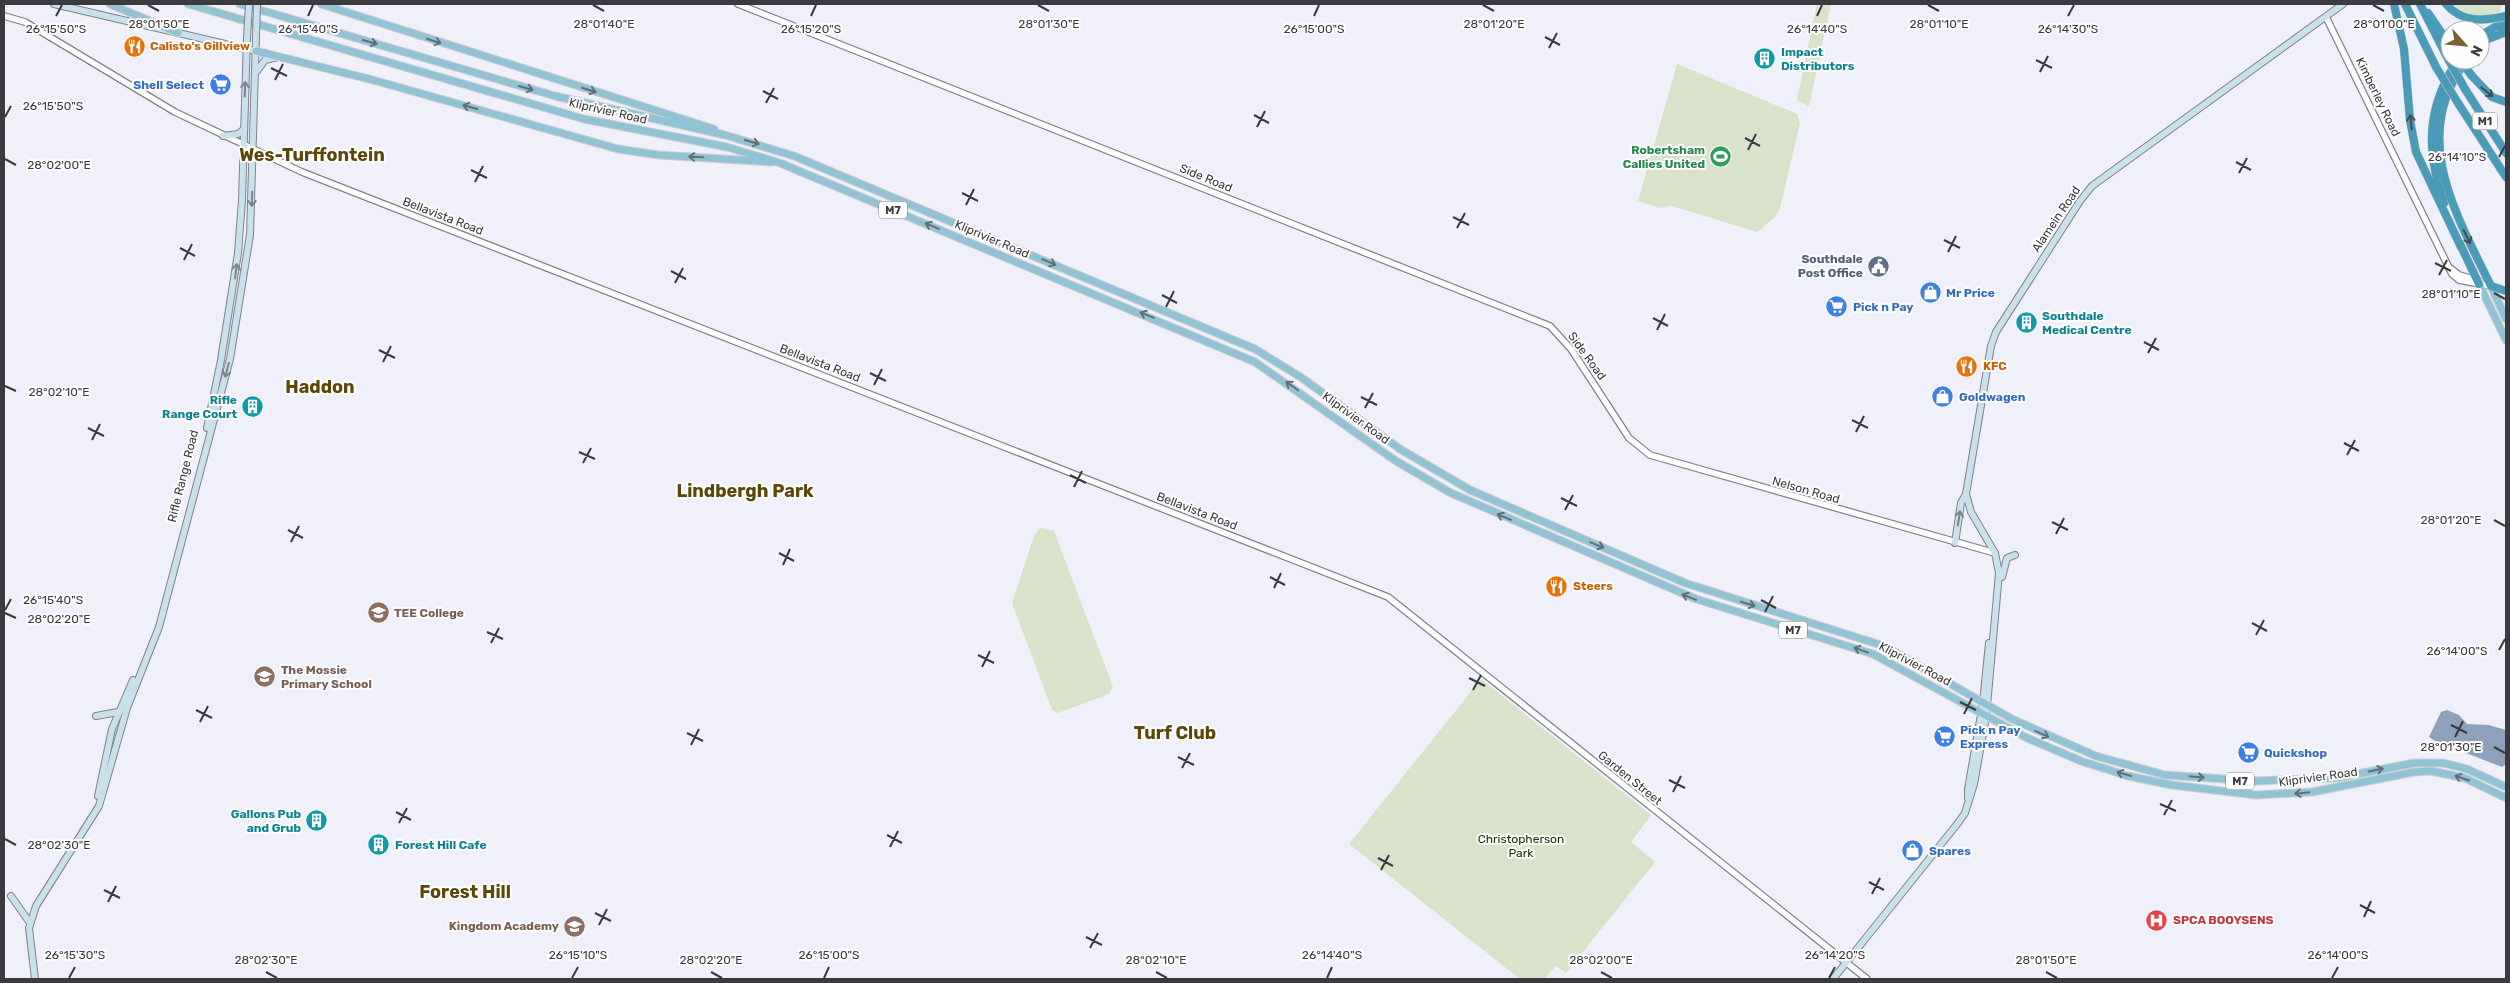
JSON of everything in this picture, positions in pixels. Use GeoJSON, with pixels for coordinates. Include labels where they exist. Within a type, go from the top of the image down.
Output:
{"type":"FeatureCollection","features":[{"type":"Feature","properties":{"kind":"highway"},"geometry":{"type":"LineString","coordinates":[[2394,4],[2404,49],[2410,120],[2416,152],[2479,282]]}},
{"type":"Feature","properties":{"kind":"highway","name":"M1"},"geometry":{"type":"LineString","coordinates":[[2405,4],[2436,67],[2506,177]]}},
{"type":"Feature","properties":{"kind":"highway"},"geometry":{"type":"LineString","coordinates":[[2420,4],[2440,31]]}},
{"type":"Feature","properties":{"kind":"highway","name":"M1"},"geometry":{"type":"LineString","coordinates":[[2420,4],[2446,55],[2506,153]]}},
{"type":"Feature","properties":{"kind":"highway"},"geometry":{"type":"LineString","coordinates":[[2446,4],[2456,13],[2474,20],[2506,16]]}},
{"type":"Feature","properties":{"kind":"highway"},"geometry":{"type":"LineString","coordinates":[[2490,30],[2506,25]]}},
{"type":"Feature","properties":{"kind":"highway"},"geometry":{"type":"LineString","coordinates":[[2490,38],[2506,32]]}},
{"type":"Feature","properties":{"kind":"highway"},"geometry":{"type":"LineString","coordinates":[[2451,70],[2437,103],[2431,143],[2436,178],[2462,247]]}},
{"type":"Feature","properties":{"kind":"highway"},"geometry":{"type":"LineString","coordinates":[[2460,70],[2454,79],[2444,104],[2439,128],[2440,160],[2454,210],[2491,286],[2506,291]]}},
{"type":"Feature","properties":{"kind":"highway"},"geometry":{"type":"LineString","coordinates":[[2467,70],[2492,97],[2506,102]]}},
{"type":"Feature","properties":{"kind":"main road"},"geometry":{"type":"LineString","coordinates":[[54,4],[373,80],[618,149],[659,155],[780,163]]}},
{"type":"Feature","properties":{"kind":"main road"},"geometry":{"type":"LineString","coordinates":[[110,4],[178,33]]}},
{"type":"Feature","properties":{"kind":"main road","name":"Kliprivier Road"},"geometry":{"type":"LineString","coordinates":[[188,4],[584,118],[744,151],[780,163],[1255,362],[1291,385],[1396,460],[1451,493],[1696,599],[1873,654],[1984,715],[2051,749],[2081,761],[2128,776],[2199,790],[2256,795],[2300,793],[2426,771],[2465,778],[2506,799]]}},
{"type":"Feature","properties":{"kind":"main road","name":"Kliprivier Road"},"geometry":{"type":"LineString","coordinates":[[240,4],[555,96],[725,134],[794,156],[1237,340],[1283,365],[1400,449],[1470,490],[1694,586],[1884,646],[1985,705],[2076,749],[2116,763],[2165,775],[2255,781],[2337,778],[2414,763],[2430,763],[2468,769],[2506,787]]}},
{"type":"Feature","properties":{"kind":"main road","name":"Rifle Range Road"},"geometry":{"type":"LineString","coordinates":[[97,807],[111,734],[118,712],[156,626],[208,421],[221,360],[236,271],[242,211],[249,4]]}},
{"type":"Feature","properties":{"kind":"main road","name":"Rifle Range Road"},"geometry":{"type":"LineString","coordinates":[[97,807],[127,708],[159,626],[230,359],[248,250],[252,201],[257,4]]}},
{"type":"Feature","properties":{"kind":"main road"},"geometry":{"type":"LineString","coordinates":[[321,4],[540,75],[710,127],[725,134]]}},
{"type":"Feature","properties":{"kind":"main road","name":"Alamein Road"},"geometry":{"type":"LineString","coordinates":[[1999,589],[2000,573],[1994,553],[1970,512],[1966,494],[1994,337],[2086,192],[2126,160],[2343,4]]}},
{"type":"Feature","properties":{"kind":"main road"},"geometry":{"type":"LineString","coordinates":[[256,74],[258,67],[265,60],[280,57]]}},
{"type":"Feature","properties":{"kind":"main road"},"geometry":{"type":"LineString","coordinates":[[223,136],[238,134],[244,129]]}},
{"type":"Feature","properties":{"kind":"main road"},"geometry":{"type":"LineString","coordinates":[[2479,282],[2506,340]]}},
{"type":"Feature","properties":{"kind":"main road"},"geometry":{"type":"LineString","coordinates":[[2491,286],[2506,319]]}},
{"type":"Feature","properties":{"kind":"main road"},"geometry":{"type":"LineString","coordinates":[[1955,543],[1961,503],[1966,494]]}},
{"type":"Feature","properties":{"kind":"main road"},"geometry":{"type":"LineString","coordinates":[[1833,979],[1958,823],[1968,800],[1974,784],[1984,715],[1988,648],[1993,630],[1999,589],[2007,558],[2015,555]]}},
{"type":"Feature","properties":{"kind":"main road"},"geometry":{"type":"LineString","coordinates":[[96,716],[118,712]]}},
{"type":"Feature","properties":{"kind":"main road"},"geometry":{"type":"LineString","coordinates":[[35,979],[30,923],[36,906],[94,816],[97,807]]}},
{"type":"Feature","properties":{"kind":"main road"},"geometry":{"type":"LineString","coordinates":[[11,896],[30,923]]}},
{"type":"Feature","properties":{"kind":"street","name":"Side Road"},"geometry":{"type":"LineString","coordinates":[[738,4],[1550,326],[1571,349],[1622,428]]}},
{"type":"Feature","properties":{"kind":"street","name":"Bellavista Road"},"geometry":{"type":"LineString","coordinates":[[4,16],[25,22],[175,112],[243,146],[302,172],[1380,593]]}},
{"type":"Feature","properties":{"kind":"street","name":"Kimberley Road"},"geometry":{"type":"LineString","coordinates":[[2326,17],[2450,268],[2458,274],[2491,286]]}},
{"type":"Feature","properties":{"kind":"street","name":"Nelson Road"},"geometry":{"type":"LineString","coordinates":[[1622,428],[1637,447],[1656,458],[1994,553]]}},
{"type":"Feature","properties":{"kind":"street","name":"Garden Street"},"geometry":{"type":"LineString","coordinates":[[1380,593],[1407,611],[1867,979]]}},
{"type":"Feature","properties":{"kind":"green space"},"geometry":{"type":"Polygon","coordinates":[[[1817,4],[1831,4],[1809,106],[1797,100],[1817,4]]]}},
{"type":"Feature","properties":{"kind":"green space"},"geometry":{"type":"Polygon","coordinates":[[[2452,4],[2506,4],[2502,5],[2500,12],[2481,15],[2463,11],[2452,4]]]}},
{"type":"Feature","properties":{"kind":"green space","name":"Robertsham Callies United"},"geometry":{"type":"Polygon","coordinates":[[[1677,64],[1797,114],[1800,123],[1780,208],[1775,217],[1757,232],[1672,206],[1660,208],[1638,201],[1677,64]]]}},
{"type":"Feature","properties":{"kind":"green space"},"geometry":{"type":"Polygon","coordinates":[[[1042,528],[1054,531],[1113,687],[1109,694],[1058,713],[1052,710],[1012,603],[1034,536],[1042,528]]]}},
{"type":"Feature","properties":{"kind":"green space","name":"Christopherson Park"},"geometry":{"type":"Polygon","coordinates":[[[1481,679],[1651,815],[1631,842],[1655,862],[1566,973],[1556,966],[1545,979],[1520,979],[1349,844],[1481,679]]]}},
{"type":"Feature","properties":{"kind":"water"},"geometry":{"type":"Polygon","coordinates":[[[2447,710],[2459,715],[2467,724],[2489,725],[2506,730],[2506,764],[2502,767],[2429,737],[2441,712],[2447,710]]]}},
{"type":"Feature","properties":{"kind":"place","name":"Calisto's Gillview"},"geometry":{"type":"Point","coordinates":[134,46]}},
{"type":"Feature","properties":{"kind":"place","name":"Impact Distributors"},"geometry":{"type":"Point","coordinates":[1765,59]}},
{"type":"Feature","properties":{"kind":"place","name":"Shell Select"},"geometry":{"type":"Point","coordinates":[220,85]}},
{"type":"Feature","properties":{"kind":"place","name":"Robertsham Callies United"},"geometry":{"type":"Point","coordinates":[1721,157]}},
{"type":"Feature","properties":{"kind":"place","name":"Southdale Post Office"},"geometry":{"type":"Point","coordinates":[1879,266]}},
{"type":"Feature","properties":{"kind":"place","name":"Mr Price"},"geometry":{"type":"Point","coordinates":[1930,293]}},
{"type":"Feature","properties":{"kind":"place","name":"Pick n Pay"},"geometry":{"type":"Point","coordinates":[1837,307]}},
{"type":"Feature","properties":{"kind":"place","name":"Southdale Medical Centre"},"geometry":{"type":"Point","coordinates":[2026,323]}},
{"type":"Feature","properties":{"kind":"place","name":"KFC"},"geometry":{"type":"Point","coordinates":[1967,366]}},
{"type":"Feature","properties":{"kind":"place","name":"Goldwagen"},"geometry":{"type":"Point","coordinates":[1943,397]}},
{"type":"Feature","properties":{"kind":"place","name":"Rifle Range Court"},"geometry":{"type":"Point","coordinates":[253,407]}},
{"type":"Feature","properties":{"kind":"place","name":"Steers"},"geometry":{"type":"Point","coordinates":[1557,586]}},
{"type":"Feature","properties":{"kind":"place","name":"TEE College"},"geometry":{"type":"Point","coordinates":[378,613]}},
{"type":"Feature","properties":{"kind":"place","name":"The Mossie Primary School"},"geometry":{"type":"Point","coordinates":[265,677]}},
{"type":"Feature","properties":{"kind":"place","name":"Pick n Pay Express"},"geometry":{"type":"Point","coordinates":[1944,737]}},
{"type":"Feature","properties":{"kind":"place","name":"Quickshop"},"geometry":{"type":"Point","coordinates":[2248,753]}},
{"type":"Feature","properties":{"kind":"place","name":"Gallons Pub and Grub"},"geometry":{"type":"Point","coordinates":[317,821]}},
{"type":"Feature","properties":{"kind":"place","name":"Forest Hill Cafe"},"geometry":{"type":"Point","coordinates":[379,845]}},
{"type":"Feature","properties":{"kind":"place","name":"Spares"},"geometry":{"type":"Point","coordinates":[1913,851]}},
{"type":"Feature","properties":{"kind":"place","name":"SPCA BOOYSENS"},"geometry":{"type":"Point","coordinates":[2157,920]}},
{"type":"Feature","properties":{"kind":"place","name":"Kingdom Academy"},"geometry":{"type":"Point","coordinates":[575,926]}},
{"type":"Feature","properties":{"kind":"district","name":"Wes-Turffontein"},"geometry":{"type":"Point","coordinates":[312,155]}},
{"type":"Feature","properties":{"kind":"district","name":"Haddon"},"geometry":{"type":"Point","coordinates":[320,387]}},
{"type":"Feature","properties":{"kind":"district","name":"Lindbergh Park"},"geometry":{"type":"Point","coordinates":[745,491]}},
{"type":"Feature","properties":{"kind":"district","name":"Turf Club"},"geometry":{"type":"Point","coordinates":[1175,733]}},
{"type":"Feature","properties":{"kind":"district","name":"Forest Hill"},"geometry":{"type":"Point","coordinates":[465,892]}}]}
